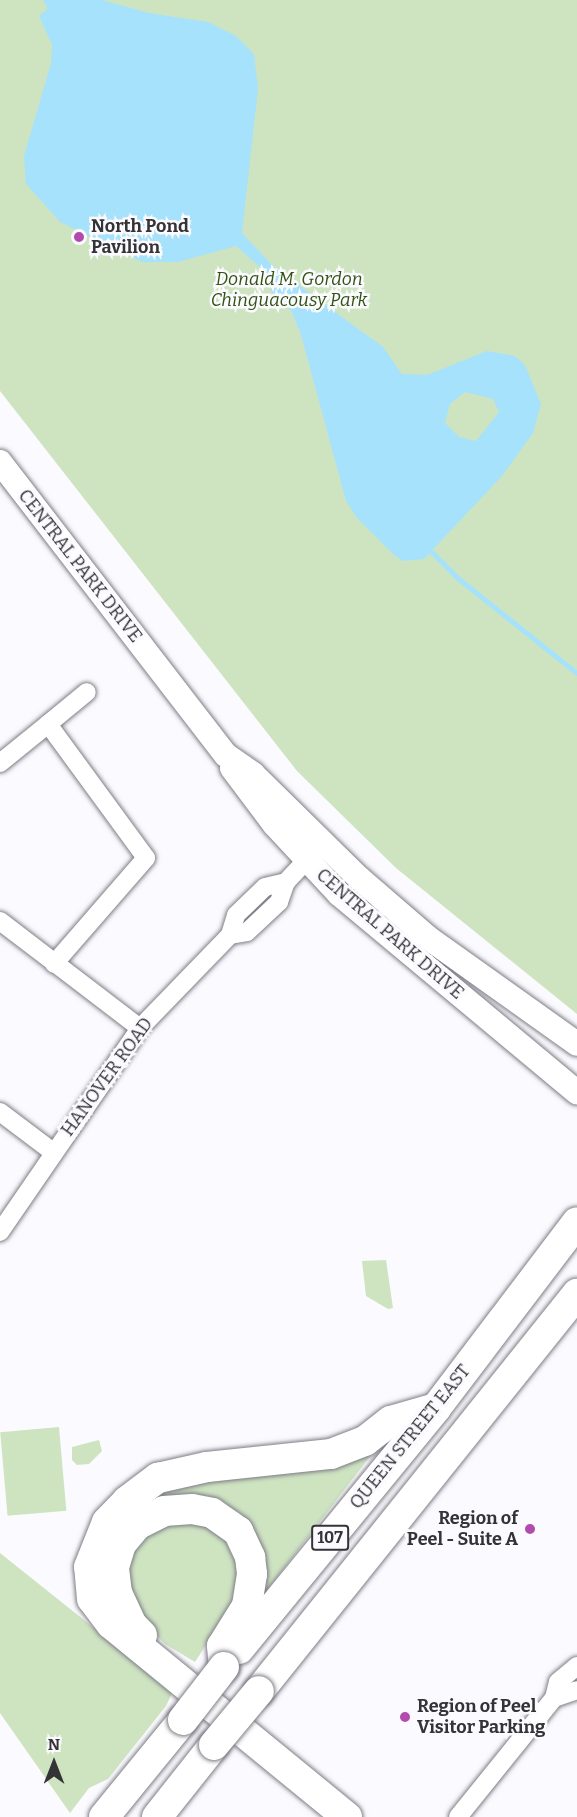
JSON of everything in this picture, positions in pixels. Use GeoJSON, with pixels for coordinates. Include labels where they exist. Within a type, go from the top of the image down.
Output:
{"type":"FeatureCollection","features":[{"type":"Feature","properties":{"kind":"main road","name":"QUEEN STREET EAST"},"geometry":{"type":"LineString","coordinates":[[104,1817],[436,1408],[577,1222]]}},
{"type":"Feature","properties":{"kind":"main road","name":"107"},"geometry":{"type":"LineString","coordinates":[[157,1817],[577,1294]]}},
{"type":"Feature","properties":{"kind":"main road"},"geometry":{"type":"LineString","coordinates":[[347,1817],[111,1624],[92,1599],[89,1567],[107,1522],[127,1501],[158,1478],[207,1467],[331,1454],[366,1441],[391,1421],[436,1408]]}},
{"type":"Feature","properties":{"kind":"main road"},"geometry":{"type":"LineString","coordinates":[[224,1667],[222,1646],[241,1618],[251,1590],[251,1565],[242,1538],[222,1518],[203,1510],[178,1509],[149,1517],[128,1534],[114,1566],[117,1593],[132,1626],[369,1817]]}},
{"type":"Feature","properties":{"kind":"main road"},"geometry":{"type":"LineString","coordinates":[[164,1817],[184,1791],[188,1778]]}},
{"type":"Feature","properties":{"kind":"street","name":"CENTRAL PARK DRIVE"},"geometry":{"type":"LineString","coordinates":[[0,462],[226,755],[253,774],[315,851],[339,894],[577,1092]]}},
{"type":"Feature","properties":{"kind":"street"},"geometry":{"type":"LineString","coordinates":[[0,763],[87,692]]}},
{"type":"Feature","properties":{"kind":"street"},"geometry":{"type":"LineString","coordinates":[[48,724],[146,858],[54,964]]}},
{"type":"Feature","properties":{"kind":"street","name":"CENTRAL PARK DRIVE"},"geometry":{"type":"LineString","coordinates":[[315,851],[427,937],[577,1044]]}},
{"type":"Feature","properties":{"kind":"street","name":"HANOVER ROAD"},"geometry":{"type":"LineString","coordinates":[[0,1232],[140,1028],[230,935],[236,915],[265,886],[286,882],[315,851]]}},
{"type":"Feature","properties":{"kind":"street"},"geometry":{"type":"LineString","coordinates":[[0,921],[140,1028]]}},
{"type":"Feature","properties":{"kind":"street"},"geometry":{"type":"LineString","coordinates":[[0,1112],[53,1152]]}},
{"type":"Feature","properties":{"kind":"street"},"geometry":{"type":"LineString","coordinates":[[458,1817],[554,1698],[558,1682],[577,1666]]}},
{"type":"Feature","properties":{"kind":"street"},"geometry":{"type":"LineString","coordinates":[[554,1698],[577,1690]]}},
{"type":"Feature","properties":{"kind":"green space","name":"Donald M. Gordon Chinguacousy Park"},"geometry":{"type":"Polygon","coordinates":[[[0,0],[577,0],[577,1014],[396,868],[297,771],[0,391],[0,0]]]}},
{"type":"Feature","properties":{"kind":"green space"},"geometry":{"type":"Polygon","coordinates":[[[386,1260],[393,1308],[388,1309],[366,1296],[362,1261],[386,1260]]]}},
{"type":"Feature","properties":{"kind":"green space"},"geometry":{"type":"Polygon","coordinates":[[[59,1427],[66,1511],[8,1516],[0,1432],[59,1427]]]}},
{"type":"Feature","properties":{"kind":"green space"},"geometry":{"type":"Polygon","coordinates":[[[99,1440],[102,1451],[89,1464],[77,1465],[72,1460],[72,1447],[99,1440]]]}},
{"type":"Feature","properties":{"kind":"green space"},"geometry":{"type":"Polygon","coordinates":[[[378,1446],[261,1598],[265,1560],[240,1513],[199,1496],[103,1546],[171,1482],[378,1446]]]}},
{"type":"Feature","properties":{"kind":"green space"},"geometry":{"type":"Polygon","coordinates":[[[197,1515],[241,1554],[243,1587],[195,1662],[165,1644],[135,1614],[125,1553],[144,1528],[197,1515]]]}},
{"type":"Feature","properties":{"kind":"green space"},"geometry":{"type":"Polygon","coordinates":[[[0,1553],[173,1691],[166,1706],[108,1779],[89,1788],[70,1813],[0,1713],[0,1553]]]}},
{"type":"Feature","properties":{"kind":"water"},"geometry":{"type":"Polygon","coordinates":[[[45,0],[102,0],[149,13],[208,22],[236,36],[254,54],[258,89],[242,233],[274,267],[383,347],[402,374],[427,375],[487,351],[515,356],[525,365],[541,404],[533,433],[502,476],[424,559],[403,561],[394,555],[357,518],[346,501],[301,335],[292,312],[273,294],[262,269],[236,246],[178,262],[142,262],[60,222],[26,184],[24,156],[51,63],[52,45],[39,16],[51,6],[45,0]],[[465,392],[450,404],[445,423],[459,437],[476,441],[499,412],[493,399],[465,392]]]}},
{"type":"Feature","properties":{"kind":"waterway"},"geometry":{"type":"LineString","coordinates":[[46,0],[51,10]]}},
{"type":"Feature","properties":{"kind":"waterway"},"geometry":{"type":"LineString","coordinates":[[428,548],[458,578],[577,673]]}},
{"type":"Feature","properties":{"kind":"place","name":"North Pond Pavilion"},"geometry":{"type":"Point","coordinates":[79,237]}},
{"type":"Feature","properties":{"kind":"place","name":"Region of Peel - Suite A"},"geometry":{"type":"Point","coordinates":[530,1529]}},
{"type":"Feature","properties":{"kind":"place","name":"Region of Peel Visitor Parking"},"geometry":{"type":"Point","coordinates":[405,1717]}}]}
